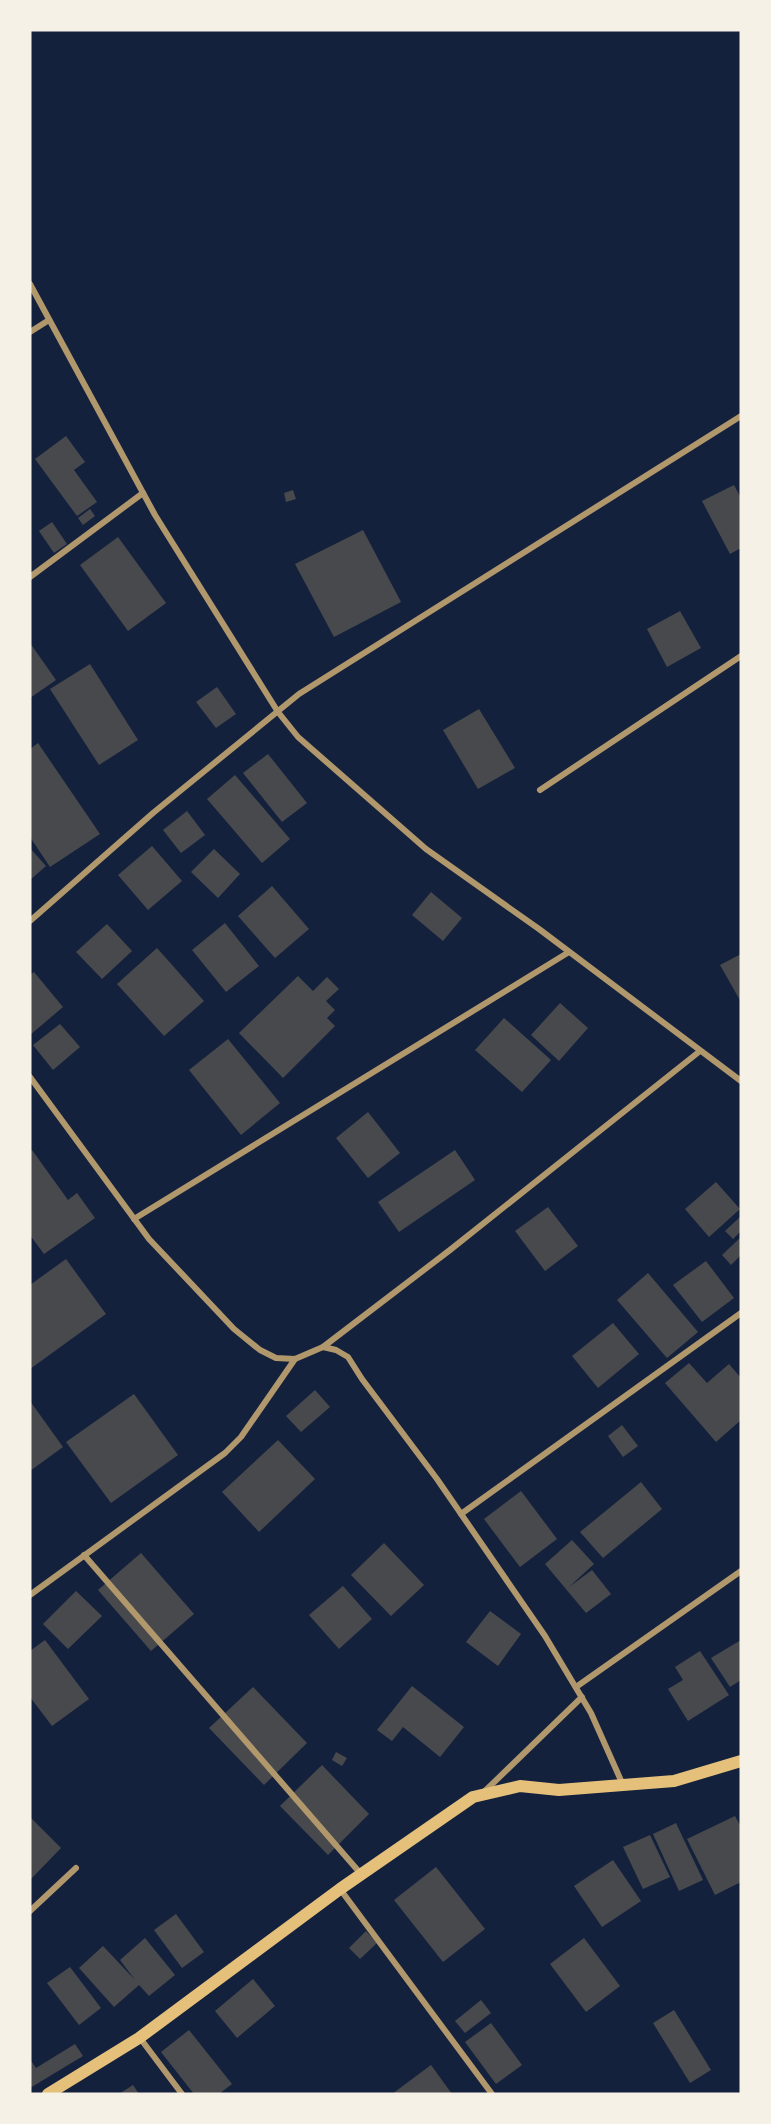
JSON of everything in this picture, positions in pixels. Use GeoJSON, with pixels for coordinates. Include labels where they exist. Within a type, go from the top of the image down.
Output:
{"type":"FeatureCollection","features":[{"type":"Feature","properties":{"kind":"main road"},"geometry":{"type":"LineString","coordinates":[[48,2094],[139,2038],[340,1889],[473,1797],[520,1786],[559,1790],[674,1781],[741,1761]]}},
{"type":"Feature","properties":{"kind":"street"},"geometry":{"type":"LineString","coordinates":[[30,284],[143,493],[278,712],[298,737],[426,849],[569,952],[741,1081]]}},
{"type":"Feature","properties":{"kind":"street"},"geometry":{"type":"LineString","coordinates":[[30,332],[49,320]]}},
{"type":"Feature","properties":{"kind":"street"},"geometry":{"type":"LineString","coordinates":[[30,921],[153,813],[299,694],[741,416]]}},
{"type":"Feature","properties":{"kind":"street"},"geometry":{"type":"LineString","coordinates":[[30,577],[143,493]]}},
{"type":"Feature","properties":{"kind":"street"},"geometry":{"type":"LineString","coordinates":[[540,790],[741,656]]}},
{"type":"Feature","properties":{"kind":"street"},"geometry":{"type":"LineString","coordinates":[[134,1219],[569,952]]}},
{"type":"Feature","properties":{"kind":"street"},"geometry":{"type":"LineString","coordinates":[[30,1077],[149,1239],[234,1329],[260,1350],[276,1358],[295,1359],[323,1347],[700,1051]]}},
{"type":"Feature","properties":{"kind":"street"},"geometry":{"type":"LineString","coordinates":[[461,1514],[741,1313]]}},
{"type":"Feature","properties":{"kind":"street"},"geometry":{"type":"LineString","coordinates":[[323,1347],[336,1350],[348,1357],[437,1479],[545,1636],[591,1713],[623,1785]]}},
{"type":"Feature","properties":{"kind":"street"},"geometry":{"type":"LineString","coordinates":[[30,1595],[225,1453],[241,1437],[295,1359]]}},
{"type":"Feature","properties":{"kind":"street"},"geometry":{"type":"LineString","coordinates":[[84,1555],[362,1875]]}},
{"type":"Feature","properties":{"kind":"street"},"geometry":{"type":"LineString","coordinates":[[576,1687],[741,1571]]}},
{"type":"Feature","properties":{"kind":"street"},"geometry":{"type":"LineString","coordinates":[[480,1796],[582,1697]]}},
{"type":"Feature","properties":{"kind":"street"},"geometry":{"type":"LineString","coordinates":[[30,1911],[76,1868]]}},
{"type":"Feature","properties":{"kind":"street"},"geometry":{"type":"LineString","coordinates":[[340,1889],[492,2094]]}},
{"type":"Feature","properties":{"kind":"street"},"geometry":{"type":"LineString","coordinates":[[139,2038],[182,2094]]}},
{"type":"Feature","properties":{"kind":"building"},"geometry":{"type":"Polygon","coordinates":[[[66,436],[85,462],[74,470],[97,502],[77,516],[35,459],[66,436]]]}},
{"type":"Feature","properties":{"kind":"building"},"geometry":{"type":"Polygon","coordinates":[[[734,485],[741,498],[741,548],[730,554],[702,501],[734,485]]]}},
{"type":"Feature","properties":{"kind":"building"},"geometry":{"type":"Polygon","coordinates":[[[293,490],[296,499],[286,502],[284,493],[293,490]]]}},
{"type":"Feature","properties":{"kind":"building"},"geometry":{"type":"Polygon","coordinates":[[[90,509],[95,516],[83,525],[78,518],[90,509]]]}},
{"type":"Feature","properties":{"kind":"building"},"geometry":{"type":"Polygon","coordinates":[[[52,522],[67,544],[54,553],[39,531],[52,522]]]}},
{"type":"Feature","properties":{"kind":"building"},"geometry":{"type":"Polygon","coordinates":[[[363,530],[401,602],[334,637],[295,564],[363,530]]]}},
{"type":"Feature","properties":{"kind":"building"},"geometry":{"type":"Polygon","coordinates":[[[118,537],[166,603],[128,631],[80,565],[118,537]]]}},
{"type":"Feature","properties":{"kind":"building"},"geometry":{"type":"Polygon","coordinates":[[[680,611],[701,648],[667,667],[647,629],[680,611]]]}},
{"type":"Feature","properties":{"kind":"building"},"geometry":{"type":"Polygon","coordinates":[[[30,643],[56,680],[30,698],[30,643]]]}},
{"type":"Feature","properties":{"kind":"building"},"geometry":{"type":"Polygon","coordinates":[[[90,664],[138,740],[99,765],[50,689],[90,664]]]}},
{"type":"Feature","properties":{"kind":"building"},"geometry":{"type":"Polygon","coordinates":[[[217,687],[236,714],[216,728],[196,702],[217,687]]]}},
{"type":"Feature","properties":{"kind":"building"},"geometry":{"type":"Polygon","coordinates":[[[479,709],[515,768],[478,789],[443,730],[479,709]]]}},
{"type":"Feature","properties":{"kind":"building"},"geometry":{"type":"Polygon","coordinates":[[[38,743],[100,834],[50,867],[30,837],[30,749],[38,743]]]}},
{"type":"Feature","properties":{"kind":"building"},"geometry":{"type":"Polygon","coordinates":[[[268,754],[307,803],[282,822],[243,773],[268,754]]]}},
{"type":"Feature","properties":{"kind":"building"},"geometry":{"type":"Polygon","coordinates":[[[235,775],[290,839],[262,863],[207,799],[235,775]]]}},
{"type":"Feature","properties":{"kind":"building"},"geometry":{"type":"Polygon","coordinates":[[[187,811],[205,835],[181,853],[163,830],[187,811]]]}},
{"type":"Feature","properties":{"kind":"building"},"geometry":{"type":"Polygon","coordinates":[[[152,846],[182,881],[148,910],[118,875],[152,846]]]}},
{"type":"Feature","properties":{"kind":"building"},"geometry":{"type":"Polygon","coordinates":[[[30,848],[46,866],[30,880],[30,848]]]}},
{"type":"Feature","properties":{"kind":"building"},"geometry":{"type":"Polygon","coordinates":[[[214,849],[240,874],[218,898],[191,872],[214,849]]]}},
{"type":"Feature","properties":{"kind":"building"},"geometry":{"type":"Polygon","coordinates":[[[272,886],[309,929],[275,958],[238,916],[272,886]]]}},
{"type":"Feature","properties":{"kind":"building"},"geometry":{"type":"Polygon","coordinates":[[[431,892],[462,918],[443,941],[412,915],[431,892]]]}},
{"type":"Feature","properties":{"kind":"building"},"geometry":{"type":"Polygon","coordinates":[[[225,923],[259,966],[226,992],[192,950],[225,923]]]}},
{"type":"Feature","properties":{"kind":"building"},"geometry":{"type":"Polygon","coordinates":[[[107,924],[132,951],[102,979],[76,952],[107,924]]]}},
{"type":"Feature","properties":{"kind":"building"},"geometry":{"type":"Polygon","coordinates":[[[157,948],[204,1001],[164,1036],[117,984],[157,948]]]}},
{"type":"Feature","properties":{"kind":"building"},"geometry":{"type":"Polygon","coordinates":[[[741,954],[741,1002],[720,965],[741,954]]]}},
{"type":"Feature","properties":{"kind":"building"},"geometry":{"type":"Polygon","coordinates":[[[34,972],[63,1007],[30,1035],[30,975],[34,972]]]}},
{"type":"Feature","properties":{"kind":"building"},"geometry":{"type":"Polygon","coordinates":[[[298,976],[313,991],[327,977],[339,989],[326,1001],[335,1010],[327,1018],[335,1026],[283,1078],[239,1033],[298,976]]]}},
{"type":"Feature","properties":{"kind":"building"},"geometry":{"type":"Polygon","coordinates":[[[560,1003],[588,1028],[559,1061],[531,1035],[560,1003]]]}},
{"type":"Feature","properties":{"kind":"building"},"geometry":{"type":"Polygon","coordinates":[[[504,1018],[551,1060],[522,1092],[475,1050],[504,1018]]]}},
{"type":"Feature","properties":{"kind":"building"},"geometry":{"type":"Polygon","coordinates":[[[60,1024],[80,1047],[53,1070],[33,1045],[60,1024]]]}},
{"type":"Feature","properties":{"kind":"building"},"geometry":{"type":"Polygon","coordinates":[[[228,1039],[280,1103],[241,1135],[189,1070],[228,1039]]]}},
{"type":"Feature","properties":{"kind":"building"},"geometry":{"type":"Polygon","coordinates":[[[368,1112],[400,1153],[368,1178],[336,1138],[368,1112]]]}},
{"type":"Feature","properties":{"kind":"building"},"geometry":{"type":"Polygon","coordinates":[[[32,1150],[68,1200],[77,1193],[95,1218],[44,1254],[30,1235],[30,1151],[32,1150]]]}},
{"type":"Feature","properties":{"kind":"building"},"geometry":{"type":"Polygon","coordinates":[[[455,1150],[475,1180],[399,1232],[378,1202],[455,1150]]]}},
{"type":"Feature","properties":{"kind":"building"},"geometry":{"type":"Polygon","coordinates":[[[716,1182],[740,1209],[709,1237],[685,1209],[716,1182]]]}},
{"type":"Feature","properties":{"kind":"building"},"geometry":{"type":"Polygon","coordinates":[[[548,1207],[578,1246],[545,1271],[515,1231],[548,1207]]]}},
{"type":"Feature","properties":{"kind":"building"},"geometry":{"type":"Polygon","coordinates":[[[741,1216],[741,1231],[733,1239],[725,1231],[741,1216]]]}},
{"type":"Feature","properties":{"kind":"building"},"geometry":{"type":"Polygon","coordinates":[[[741,1237],[741,1255],[731,1265],[722,1255],[741,1237]]]}},
{"type":"Feature","properties":{"kind":"building"},"geometry":{"type":"Polygon","coordinates":[[[66,1259],[106,1314],[30,1369],[30,1285],[66,1259]]]}},
{"type":"Feature","properties":{"kind":"building"},"geometry":{"type":"Polygon","coordinates":[[[706,1261],[734,1298],[702,1322],[673,1285],[706,1261]]]}},
{"type":"Feature","properties":{"kind":"building"},"geometry":{"type":"Polygon","coordinates":[[[648,1273],[698,1332],[667,1358],[617,1300],[648,1273]]]}},
{"type":"Feature","properties":{"kind":"building"},"geometry":{"type":"Polygon","coordinates":[[[613,1323],[639,1354],[598,1388],[572,1356],[613,1323]]]}},
{"type":"Feature","properties":{"kind":"building"},"geometry":{"type":"Polygon","coordinates":[[[689,1363],[707,1383],[729,1364],[741,1378],[741,1420],[716,1442],[665,1383],[689,1363]]]}},
{"type":"Feature","properties":{"kind":"building"},"geometry":{"type":"Polygon","coordinates":[[[315,1390],[330,1407],[301,1432],[286,1416],[315,1390]]]}},
{"type":"Feature","properties":{"kind":"building"},"geometry":{"type":"Polygon","coordinates":[[[134,1394],[178,1455],[111,1503],[66,1442],[134,1394]]]}},
{"type":"Feature","properties":{"kind":"building"},"geometry":{"type":"Polygon","coordinates":[[[30,1401],[63,1447],[30,1471],[30,1401]]]}},
{"type":"Feature","properties":{"kind":"building"},"geometry":{"type":"Polygon","coordinates":[[[622,1425],[638,1446],[623,1457],[608,1436],[622,1425]]]}},
{"type":"Feature","properties":{"kind":"building"},"geometry":{"type":"Polygon","coordinates":[[[278,1440],[315,1479],[259,1532],[222,1492],[278,1440]]]}},
{"type":"Feature","properties":{"kind":"building"},"geometry":{"type":"Polygon","coordinates":[[[641,1482],[662,1509],[603,1558],[580,1532],[641,1482]]]}},
{"type":"Feature","properties":{"kind":"building"},"geometry":{"type":"Polygon","coordinates":[[[521,1491],[557,1539],[520,1567],[484,1519],[521,1491]]]}},
{"type":"Feature","properties":{"kind":"building"},"geometry":{"type":"Polygon","coordinates":[[[572,1540],[594,1564],[569,1587],[592,1570],[611,1594],[586,1613],[545,1564],[572,1540]]]}},
{"type":"Feature","properties":{"kind":"building"},"geometry":{"type":"Polygon","coordinates":[[[384,1543],[424,1585],[391,1616],[351,1575],[384,1543]]]}},
{"type":"Feature","properties":{"kind":"building"},"geometry":{"type":"Polygon","coordinates":[[[141,1553],[194,1614],[151,1651],[98,1590],[141,1553]]]}},
{"type":"Feature","properties":{"kind":"building"},"geometry":{"type":"Polygon","coordinates":[[[343,1586],[372,1619],[339,1649],[309,1615],[343,1586]]]}},
{"type":"Feature","properties":{"kind":"building"},"geometry":{"type":"Polygon","coordinates":[[[76,1591],[102,1616],[68,1649],[43,1624],[76,1591]]]}},
{"type":"Feature","properties":{"kind":"building"},"geometry":{"type":"Polygon","coordinates":[[[490,1611],[521,1634],[498,1666],[466,1642],[490,1611]]]}},
{"type":"Feature","properties":{"kind":"building"},"geometry":{"type":"Polygon","coordinates":[[[45,1640],[89,1699],[52,1726],[30,1697],[30,1651],[45,1640]]]}},
{"type":"Feature","properties":{"kind":"building"},"geometry":{"type":"Polygon","coordinates":[[[741,1640],[741,1680],[730,1687],[711,1658],[741,1640]]]}},
{"type":"Feature","properties":{"kind":"building"},"geometry":{"type":"Polygon","coordinates":[[[700,1651],[729,1695],[688,1721],[668,1689],[683,1680],[675,1667],[700,1651]]]}},
{"type":"Feature","properties":{"kind":"building"},"geometry":{"type":"Polygon","coordinates":[[[412,1686],[464,1727],[440,1757],[403,1727],[392,1741],[377,1730],[412,1686]]]}},
{"type":"Feature","properties":{"kind":"building"},"geometry":{"type":"Polygon","coordinates":[[[253,1687],[307,1743],[264,1785],[209,1728],[253,1687]]]}},
{"type":"Feature","properties":{"kind":"building"},"geometry":{"type":"Polygon","coordinates":[[[336,1752],[347,1758],[342,1766],[332,1760],[336,1752]]]}},
{"type":"Feature","properties":{"kind":"building"},"geometry":{"type":"Polygon","coordinates":[[[322,1765],[369,1814],[328,1855],[280,1806],[322,1765]]]}},
{"type":"Feature","properties":{"kind":"building"},"geometry":{"type":"Polygon","coordinates":[[[735,1816],[741,1827],[741,1882],[715,1895],[687,1839],[735,1816]]]}},
{"type":"Feature","properties":{"kind":"building"},"geometry":{"type":"Polygon","coordinates":[[[30,1817],[61,1848],[30,1880],[30,1817]]]}},
{"type":"Feature","properties":{"kind":"building"},"geometry":{"type":"Polygon","coordinates":[[[676,1823],[703,1880],[679,1891],[653,1834],[676,1823]]]}},
{"type":"Feature","properties":{"kind":"building"},"geometry":{"type":"Polygon","coordinates":[[[650,1835],[670,1877],[643,1889],[623,1847],[650,1835]]]}},
{"type":"Feature","properties":{"kind":"building"},"geometry":{"type":"Polygon","coordinates":[[[613,1860],[641,1901],[602,1927],[574,1886],[613,1860]]]}},
{"type":"Feature","properties":{"kind":"building"},"geometry":{"type":"Polygon","coordinates":[[[436,1867],[485,1929],[443,1962],[394,1900],[436,1867]]]}},
{"type":"Feature","properties":{"kind":"building"},"geometry":{"type":"Polygon","coordinates":[[[176,1914],[204,1952],[182,1968],[154,1930],[176,1914]]]}},
{"type":"Feature","properties":{"kind":"building"},"geometry":{"type":"Polygon","coordinates":[[[366,1931],[377,1943],[360,1959],[349,1948],[366,1931]]]}},
{"type":"Feature","properties":{"kind":"building"},"geometry":{"type":"Polygon","coordinates":[[[145,1938],[175,1975],[149,1996],[139,1985],[114,2007],[79,1968],[103,1946],[135,1980],[120,1960],[145,1938]]]}},
{"type":"Feature","properties":{"kind":"building"},"geometry":{"type":"Polygon","coordinates":[[[584,1938],[620,1986],[586,2012],[550,1964],[584,1938]]]}},
{"type":"Feature","properties":{"kind":"building"},"geometry":{"type":"Polygon","coordinates":[[[70,1967],[101,2008],[79,2025],[47,1983],[70,1967]]]}},
{"type":"Feature","properties":{"kind":"building"},"geometry":{"type":"Polygon","coordinates":[[[253,1979],[275,2006],[237,2038],[215,2011],[253,1979]]]}},
{"type":"Feature","properties":{"kind":"building"},"geometry":{"type":"Polygon","coordinates":[[[481,2000],[491,2013],[465,2033],[455,2021],[481,2000]]]}},
{"type":"Feature","properties":{"kind":"building"},"geometry":{"type":"Polygon","coordinates":[[[674,2010],[711,2070],[690,2083],[653,2023],[674,2010]]]}},
{"type":"Feature","properties":{"kind":"building"},"geometry":{"type":"Polygon","coordinates":[[[491,2023],[522,2065],[496,2084],[465,2042],[491,2023]]]}},
{"type":"Feature","properties":{"kind":"building"},"geometry":{"type":"Polygon","coordinates":[[[189,2030],[232,2084],[219,2094],[194,2094],[161,2052],[189,2030]]]}},
{"type":"Feature","properties":{"kind":"building"},"geometry":{"type":"Polygon","coordinates":[[[75,2044],[83,2056],[30,2088],[30,2059],[36,2068],[75,2044]]]}},
{"type":"Feature","properties":{"kind":"building"},"geometry":{"type":"Polygon","coordinates":[[[431,2065],[452,2094],[392,2094],[431,2065]]]}},
{"type":"Feature","properties":{"kind":"building"},"geometry":{"type":"Polygon","coordinates":[[[133,2085],[139,2094],[119,2094],[133,2085]]]}}]}
